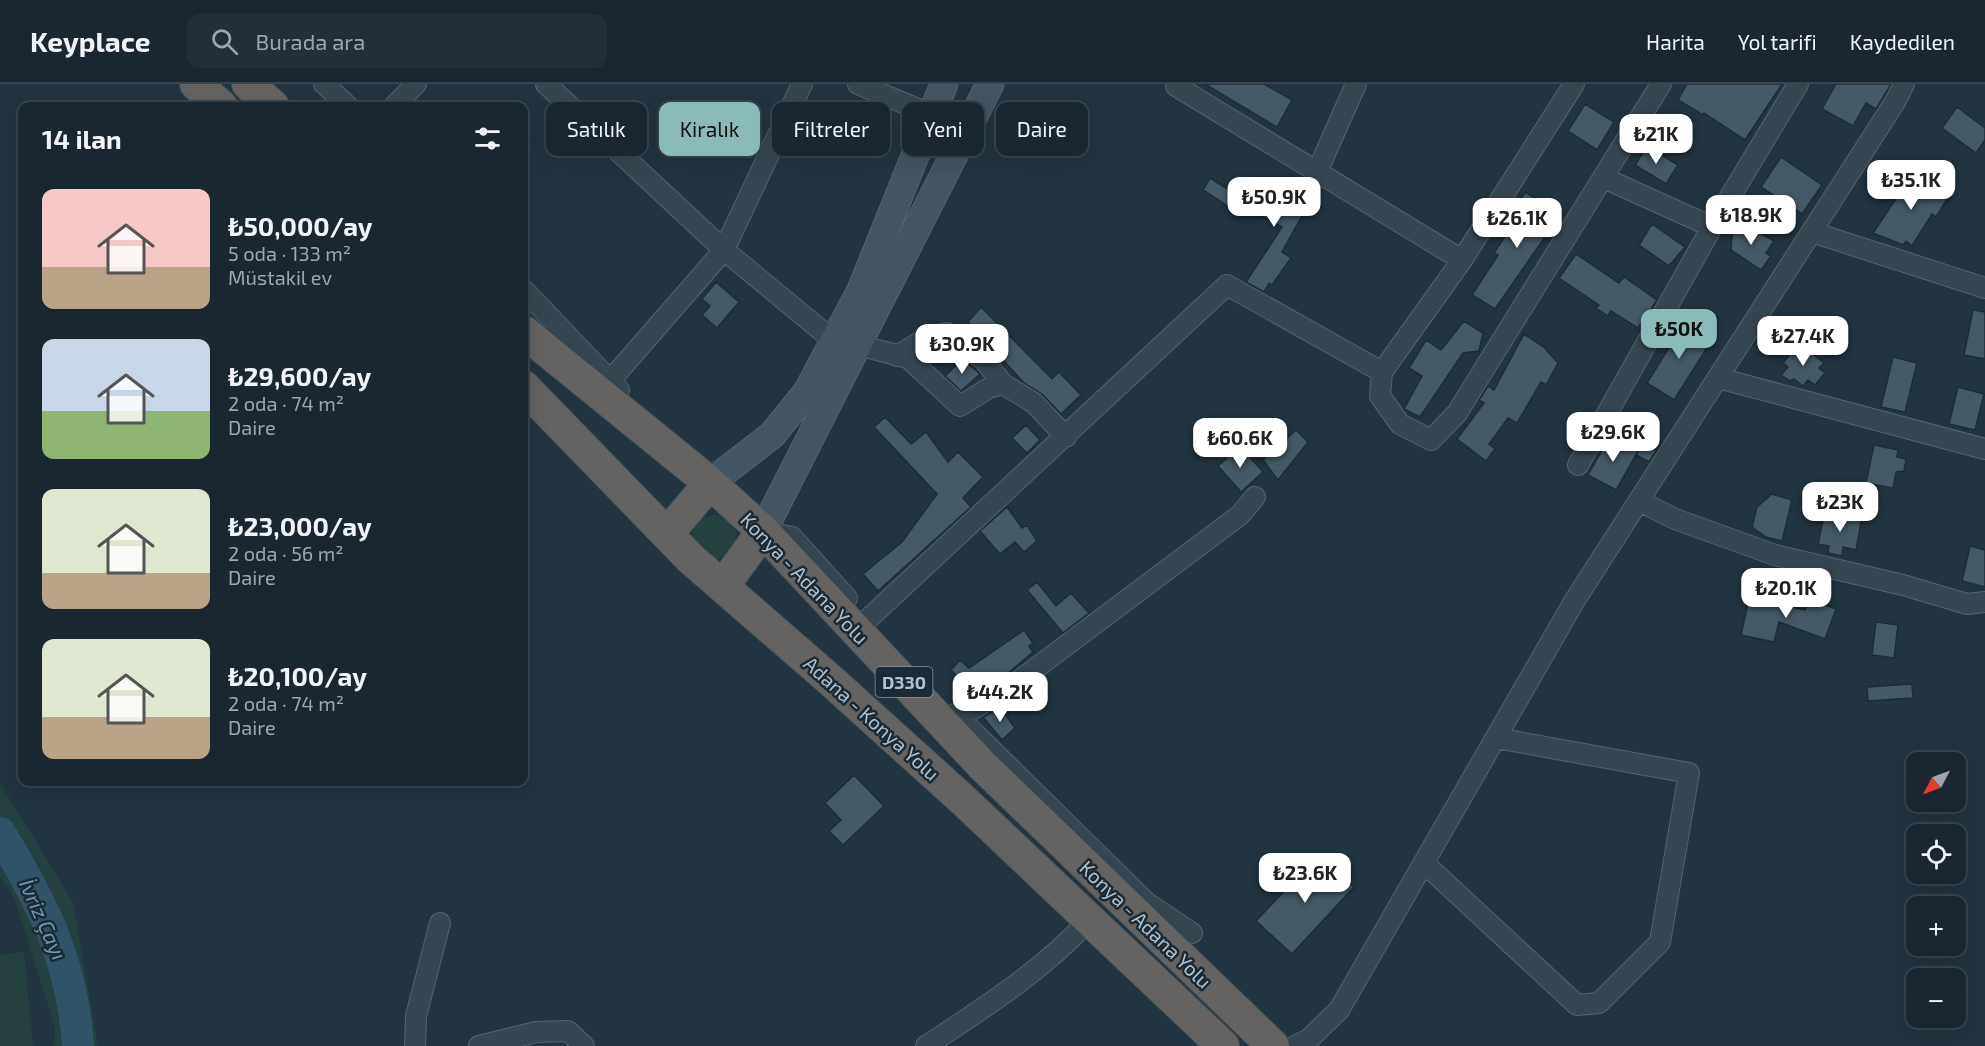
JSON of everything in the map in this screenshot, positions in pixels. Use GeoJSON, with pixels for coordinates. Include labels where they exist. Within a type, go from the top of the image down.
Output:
{"type":"FeatureCollection","features":[{"type":"Feature","properties":{"kind":"highway"},"geometry":{"type":"LineString","coordinates":[[196,84],[216,102]]}},
{"type":"Feature","properties":{"kind":"highway"},"geometry":{"type":"LineString","coordinates":[[248,84],[268,102]]}},
{"type":"Feature","properties":{"kind":"highway","name":"Konya - Adana Yolu"},"geometry":{"type":"LineString","coordinates":[[528,335],[710,483],[763,531],[982,765],[1274,1046]]}},
{"type":"Feature","properties":{"kind":"highway","name":"Adana - Konya Yolu"},"geometry":{"type":"LineString","coordinates":[[528,391],[667,534],[954,792],[1223,1046]]}},
{"type":"Feature","properties":{"kind":"highway"},"geometry":{"type":"LineString","coordinates":[[667,534],[710,483]]}},
{"type":"Feature","properties":{"kind":"highway"},"geometry":{"type":"LineString","coordinates":[[723,586],[763,531]]}},
{"type":"Feature","properties":{"kind":"main road"},"geometry":{"type":"LineString","coordinates":[[936,102],[944,84]]}},
{"type":"Feature","properties":{"kind":"main road"},"geometry":{"type":"LineString","coordinates":[[763,531],[846,343],[990,84]]}},
{"type":"Feature","properties":{"kind":"main road"},"geometry":{"type":"LineString","coordinates":[[710,483],[772,435],[846,343],[861,290],[914,156]]}},
{"type":"Feature","properties":{"kind":"street"},"geometry":{"type":"LineString","coordinates":[[324,84],[344,102]]}},
{"type":"Feature","properties":{"kind":"street"},"geometry":{"type":"LineString","coordinates":[[398,102],[416,84]]}},
{"type":"Feature","properties":{"kind":"street"},"geometry":{"type":"LineString","coordinates":[[546,84],[724,250],[846,343],[908,358],[960,406],[989,388],[1003,384]]}},
{"type":"Feature","properties":{"kind":"street"},"geometry":{"type":"LineString","coordinates":[[609,382],[724,250],[802,84]]}},
{"type":"Feature","properties":{"kind":"street"},"geometry":{"type":"LineString","coordinates":[[858,84],[902,102]]}},
{"type":"Feature","properties":{"kind":"street"},"geometry":{"type":"LineString","coordinates":[[1178,84],[1176,86],[1462,260]]}},
{"type":"Feature","properties":{"kind":"street"},"geometry":{"type":"LineString","coordinates":[[1317,172],[1356,84]]}},
{"type":"Feature","properties":{"kind":"street"},"geometry":{"type":"LineString","coordinates":[[1574,84],[1462,260],[1382,372],[1380,396],[1400,424],[1431,440],[1457,413],[1661,84]]}},
{"type":"Feature","properties":{"kind":"street"},"geometry":{"type":"LineString","coordinates":[[1578,465],[1712,227],[1798,84]]}},
{"type":"Feature","properties":{"kind":"street"},"geometry":{"type":"LineString","coordinates":[[1295,1046],[1309,1039],[1339,1010],[1575,600],[1812,232],[1904,84]]}},
{"type":"Feature","properties":{"kind":"street"},"geometry":{"type":"LineString","coordinates":[[1604,178],[1712,227]]}},
{"type":"Feature","properties":{"kind":"street"},"geometry":{"type":"LineString","coordinates":[[1812,232],[1985,288]]}},
{"type":"Feature","properties":{"kind":"street"},"geometry":{"type":"LineString","coordinates":[[867,620],[1227,285],[1382,372]]}},
{"type":"Feature","properties":{"kind":"street"},"geometry":{"type":"LineString","coordinates":[[528,294],[609,382],[703,457],[710,483]]}},
{"type":"Feature","properties":{"kind":"street"},"geometry":{"type":"LineString","coordinates":[[897,356],[926,338],[947,333],[984,360],[1003,384],[1034,403],[1066,437]]}},
{"type":"Feature","properties":{"kind":"street"},"geometry":{"type":"LineString","coordinates":[[1718,378],[1985,449]]}},
{"type":"Feature","properties":{"kind":"street"},"geometry":{"type":"LineString","coordinates":[[958,718],[1021,679],[1240,515],[1255,497]]}},
{"type":"Feature","properties":{"kind":"street"},"geometry":{"type":"LineString","coordinates":[[1639,501],[1675,519],[1775,555],[1979,605]]}},
{"type":"Feature","properties":{"kind":"street"},"geometry":{"type":"LineString","coordinates":[[763,531],[792,537],[958,718],[1146,902],[1192,933]]}},
{"type":"Feature","properties":{"kind":"street"},"geometry":{"type":"LineString","coordinates":[[1424,863],[1577,1005],[1599,1003],[1660,942],[1689,773],[1496,738]]}},
{"type":"Feature","properties":{"kind":"street"},"geometry":{"type":"LineString","coordinates":[[926,1046],[1015,986],[1062,949],[1089,920]]}},
{"type":"Feature","properties":{"kind":"street"},"geometry":{"type":"LineString","coordinates":[[415,1046],[416,1017],[440,923]]}},
{"type":"Feature","properties":{"kind":"street"},"geometry":{"type":"LineString","coordinates":[[480,1046],[536,1032],[568,1031],[584,1046]]}},
{"type":"Feature","properties":{"kind":"green space"},"geometry":{"type":"Polygon","coordinates":[[[714,515],[729,522],[736,537],[729,552],[714,559],[699,552],[692,537],[699,522],[714,515]]]}},
{"type":"Feature","properties":{"kind":"green space"},"geometry":{"type":"Polygon","coordinates":[[[0,783],[73,902],[98,1046],[54,1046],[55,1028],[14,897],[0,876],[0,783]]]}},
{"type":"Feature","properties":{"kind":"green space"},"geometry":{"type":"Polygon","coordinates":[[[24,952],[33,1046],[0,1046],[0,955],[24,952]]]}},
{"type":"Feature","properties":{"kind":"building"},"geometry":{"type":"Polygon","coordinates":[[[1205,84],[1264,84],[1292,100],[1277,127],[1205,84]]]}},
{"type":"Feature","properties":{"kind":"building"},"geometry":{"type":"Polygon","coordinates":[[[1687,84],[1782,84],[1745,140],[1704,113],[1703,115],[1678,100],[1687,84]]]}},
{"type":"Feature","properties":{"kind":"building"},"geometry":{"type":"Polygon","coordinates":[[[1836,84],[1891,84],[1876,109],[1866,103],[1853,126],[1822,109],[1836,84]]]}},
{"type":"Feature","properties":{"kind":"building"},"geometry":{"type":"Polygon","coordinates":[[[1585,104],[1614,122],[1597,150],[1568,131],[1585,104]]]}},
{"type":"Feature","properties":{"kind":"building"},"geometry":{"type":"Polygon","coordinates":[[[1957,107],[1985,128],[1985,140],[1976,153],[1942,128],[1957,107]]]}},
{"type":"Feature","properties":{"kind":"building"},"geometry":{"type":"Polygon","coordinates":[[[1647,146],[1678,165],[1666,184],[1635,165],[1647,146]]]}},
{"type":"Feature","properties":{"kind":"building"},"geometry":{"type":"Polygon","coordinates":[[[1781,157],[1822,185],[1802,214],[1761,187],[1781,157]]]}},
{"type":"Feature","properties":{"kind":"building"},"geometry":{"type":"Polygon","coordinates":[[[1914,172],[1949,196],[1936,217],[1932,214],[1912,246],[1906,241],[1903,245],[1873,233],[1914,172]]]}},
{"type":"Feature","properties":{"kind":"building"},"geometry":{"type":"Polygon","coordinates":[[[1259,176],[1309,203],[1282,252],[1291,258],[1272,285],[1269,283],[1264,292],[1246,282],[1282,227],[1243,206],[1259,176]]]}},
{"type":"Feature","properties":{"kind":"building"},"geometry":{"type":"Polygon","coordinates":[[[1210,178],[1237,195],[1229,207],[1203,190],[1210,178]]]}},
{"type":"Feature","properties":{"kind":"building"},"geometry":{"type":"Polygon","coordinates":[[[1525,192],[1561,214],[1495,309],[1472,295],[1498,255],[1494,253],[1517,218],[1512,214],[1525,192]]]}},
{"type":"Feature","properties":{"kind":"building"},"geometry":{"type":"Polygon","coordinates":[[[1741,222],[1774,241],[1766,253],[1771,256],[1761,270],[1731,250],[1732,235],[1741,222]]]}},
{"type":"Feature","properties":{"kind":"building"},"geometry":{"type":"Polygon","coordinates":[[[1652,224],[1685,247],[1669,266],[1639,245],[1652,224]]]}},
{"type":"Feature","properties":{"kind":"building"},"geometry":{"type":"Polygon","coordinates":[[[1576,254],[1619,283],[1624,277],[1657,300],[1638,328],[1611,311],[1608,316],[1596,308],[1599,305],[1559,278],[1576,254]]]}},
{"type":"Feature","properties":{"kind":"building"},"geometry":{"type":"Polygon","coordinates":[[[716,282],[739,302],[717,328],[702,315],[710,306],[702,299],[716,282]]]}},
{"type":"Feature","properties":{"kind":"building"},"geometry":{"type":"Polygon","coordinates":[[[981,307],[1052,379],[1059,372],[1081,395],[1061,414],[1043,395],[1024,383],[968,322],[981,307]]]}},
{"type":"Feature","properties":{"kind":"building"},"geometry":{"type":"Polygon","coordinates":[[[1973,310],[1985,312],[1985,359],[1964,355],[1973,310]]]}},
{"type":"Feature","properties":{"kind":"building"},"geometry":{"type":"Polygon","coordinates":[[[1682,320],[1712,340],[1674,400],[1647,383],[1670,346],[1666,343],[1682,320]]]}},
{"type":"Feature","properties":{"kind":"building"},"geometry":{"type":"Polygon","coordinates":[[[1464,321],[1483,333],[1479,351],[1463,353],[1420,417],[1404,409],[1422,376],[1409,368],[1426,340],[1441,350],[1464,321]]]}},
{"type":"Feature","properties":{"kind":"building"},"geometry":{"type":"Polygon","coordinates":[[[1524,334],[1544,347],[1558,363],[1546,385],[1541,382],[1517,423],[1508,418],[1489,444],[1495,449],[1486,461],[1457,439],[1484,403],[1479,400],[1488,386],[1494,390],[1524,334]]]}},
{"type":"Feature","properties":{"kind":"building"},"geometry":{"type":"Polygon","coordinates":[[[1799,343],[1824,363],[1819,368],[1825,373],[1815,385],[1808,380],[1803,386],[1794,379],[1790,381],[1781,375],[1788,367],[1783,363],[1799,343]]]}},
{"type":"Feature","properties":{"kind":"building"},"geometry":{"type":"Polygon","coordinates":[[[1893,357],[1917,363],[1905,412],[1881,407],[1893,357]]]}},
{"type":"Feature","properties":{"kind":"building"},"geometry":{"type":"Polygon","coordinates":[[[963,359],[980,374],[961,391],[945,376],[963,359]]]}},
{"type":"Feature","properties":{"kind":"building"},"geometry":{"type":"Polygon","coordinates":[[[1958,387],[1984,394],[1975,430],[1949,424],[1958,387]]]}},
{"type":"Feature","properties":{"kind":"building"},"geometry":{"type":"Polygon","coordinates":[[[885,417],[911,444],[926,432],[948,462],[958,452],[983,477],[963,498],[971,507],[878,591],[863,574],[902,542],[937,494],[874,427],[885,417]]]}},
{"type":"Feature","properties":{"kind":"building"},"geometry":{"type":"Polygon","coordinates":[[[1026,425],[1040,440],[1027,453],[1012,438],[1026,425]]]}},
{"type":"Feature","properties":{"kind":"building"},"geometry":{"type":"Polygon","coordinates":[[[1296,430],[1308,442],[1278,480],[1263,460],[1296,430]]]}},
{"type":"Feature","properties":{"kind":"building"},"geometry":{"type":"Polygon","coordinates":[[[1610,436],[1638,451],[1616,490],[1588,475],[1610,436]]]}},
{"type":"Feature","properties":{"kind":"building"},"geometry":{"type":"Polygon","coordinates":[[[1642,444],[1656,451],[1649,462],[1636,455],[1642,444]]]}},
{"type":"Feature","properties":{"kind":"building"},"geometry":{"type":"Polygon","coordinates":[[[1874,445],[1898,450],[1897,457],[1906,459],[1904,471],[1896,472],[1893,488],[1866,483],[1874,445]]]}},
{"type":"Feature","properties":{"kind":"building"},"geometry":{"type":"Polygon","coordinates":[[[1240,446],[1263,472],[1241,492],[1218,466],[1240,446]]]}},
{"type":"Feature","properties":{"kind":"building"},"geometry":{"type":"Polygon","coordinates":[[[1772,494],[1792,500],[1782,541],[1766,537],[1752,527],[1757,507],[1772,494]]]}},
{"type":"Feature","properties":{"kind":"building"},"geometry":{"type":"Polygon","coordinates":[[[1007,507],[1022,528],[1027,525],[1037,541],[1024,552],[1015,542],[1000,554],[980,531],[1007,507]]]}},
{"type":"Feature","properties":{"kind":"building"},"geometry":{"type":"Polygon","coordinates":[[[1841,513],[1862,517],[1856,550],[1843,547],[1842,556],[1828,553],[1829,546],[1818,544],[1824,515],[1840,518],[1841,513]]]}},
{"type":"Feature","properties":{"kind":"building"},"geometry":{"type":"Polygon","coordinates":[[[1970,546],[1985,550],[1985,587],[1962,581],[1970,546]]]}},
{"type":"Feature","properties":{"kind":"building"},"geometry":{"type":"Polygon","coordinates":[[[1037,582],[1056,606],[1071,593],[1089,613],[1063,633],[1027,590],[1037,582]]]}},
{"type":"Feature","properties":{"kind":"building"},"geometry":{"type":"Polygon","coordinates":[[[1749,598],[1805,610],[1809,599],[1836,609],[1825,639],[1779,622],[1774,642],[1741,635],[1749,598]]]}},
{"type":"Feature","properties":{"kind":"building"},"geometry":{"type":"Polygon","coordinates":[[[1876,622],[1898,625],[1894,658],[1872,655],[1876,622]]]}},
{"type":"Feature","properties":{"kind":"building"},"geometry":{"type":"Polygon","coordinates":[[[1024,630],[1033,643],[1029,646],[1033,652],[1005,676],[975,694],[951,670],[960,660],[969,668],[1024,630]]]}},
{"type":"Feature","properties":{"kind":"building"},"geometry":{"type":"Polygon","coordinates":[[[1912,684],[1913,698],[1868,701],[1867,687],[1912,684]]]}},
{"type":"Feature","properties":{"kind":"building"},"geometry":{"type":"Polygon","coordinates":[[[1000,707],[1015,728],[1002,740],[983,717],[1000,707]]]}},
{"type":"Feature","properties":{"kind":"building"},"geometry":{"type":"Polygon","coordinates":[[[854,775],[884,806],[843,845],[829,831],[841,820],[825,803],[854,775]]]}},
{"type":"Feature","properties":{"kind":"building"},"geometry":{"type":"Polygon","coordinates":[[[1319,854],[1354,887],[1292,954],[1256,921],[1319,854]]]}},
{"type":"Feature","properties":{"kind":"waterway","name":"İvriz Çayı"},"geometry":{"type":"LineString","coordinates":[[0,833],[30,885],[53,935],[69,987],[78,1046]]}}]}
